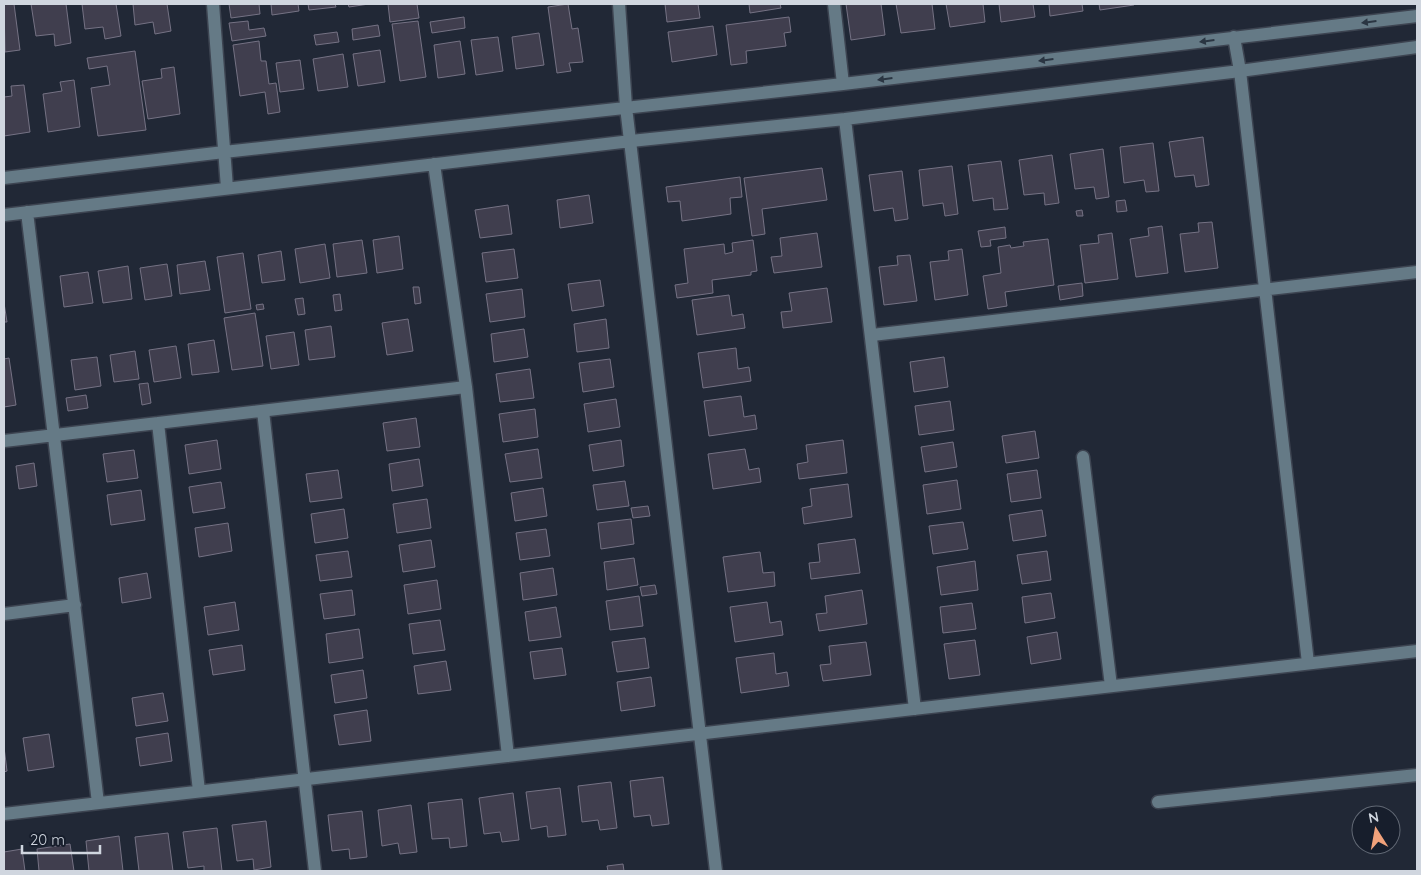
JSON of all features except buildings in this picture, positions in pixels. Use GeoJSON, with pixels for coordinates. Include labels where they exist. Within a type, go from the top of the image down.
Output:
{"type":"FeatureCollection","features":[{"type":"Feature","properties":{"kind":"street"},"geometry":{"type":"LineString","coordinates":[[213,4],[227,188]]}},
{"type":"Feature","properties":{"kind":"street"},"geometry":{"type":"LineString","coordinates":[[619,4],[626,107],[716,871]]}},
{"type":"Feature","properties":{"kind":"street"},"geometry":{"type":"LineString","coordinates":[[834,4],[842,84]]}},
{"type":"Feature","properties":{"kind":"street"},"geometry":{"type":"LineString","coordinates":[[4,178],[842,84],[1417,16]]}},
{"type":"Feature","properties":{"kind":"street"},"geometry":{"type":"LineString","coordinates":[[1234,37],[1240,72],[1266,290],[1308,663]]}},
{"type":"Feature","properties":{"kind":"street"},"geometry":{"type":"LineString","coordinates":[[4,215],[631,141],[846,119],[1240,72],[1417,47]]}},
{"type":"Feature","properties":{"kind":"street"},"geometry":{"type":"LineString","coordinates":[[846,119],[915,709]]}},
{"type":"Feature","properties":{"kind":"street"},"geometry":{"type":"LineString","coordinates":[[434,164],[466,387],[508,756]]}},
{"type":"Feature","properties":{"kind":"street"},"geometry":{"type":"LineString","coordinates":[[27,212],[98,803]]}},
{"type":"Feature","properties":{"kind":"street"},"geometry":{"type":"LineString","coordinates":[[872,335],[1417,272]]}},
{"type":"Feature","properties":{"kind":"street"},"geometry":{"type":"LineString","coordinates":[[4,441],[466,387]]}},
{"type":"Feature","properties":{"kind":"street"},"geometry":{"type":"LineString","coordinates":[[263,411],[315,871]]}},
{"type":"Feature","properties":{"kind":"street"},"geometry":{"type":"LineString","coordinates":[[158,423],[200,791]]}},
{"type":"Feature","properties":{"kind":"street"},"geometry":{"type":"LineString","coordinates":[[1083,457],[1112,686]]}},
{"type":"Feature","properties":{"kind":"street"},"geometry":{"type":"LineString","coordinates":[[4,614],[75,605]]}},
{"type":"Feature","properties":{"kind":"street"},"geometry":{"type":"LineString","coordinates":[[4,814],[1417,650]]}},
{"type":"Feature","properties":{"kind":"street"},"geometry":{"type":"LineString","coordinates":[[1158,802],[1417,775]]}}]}
